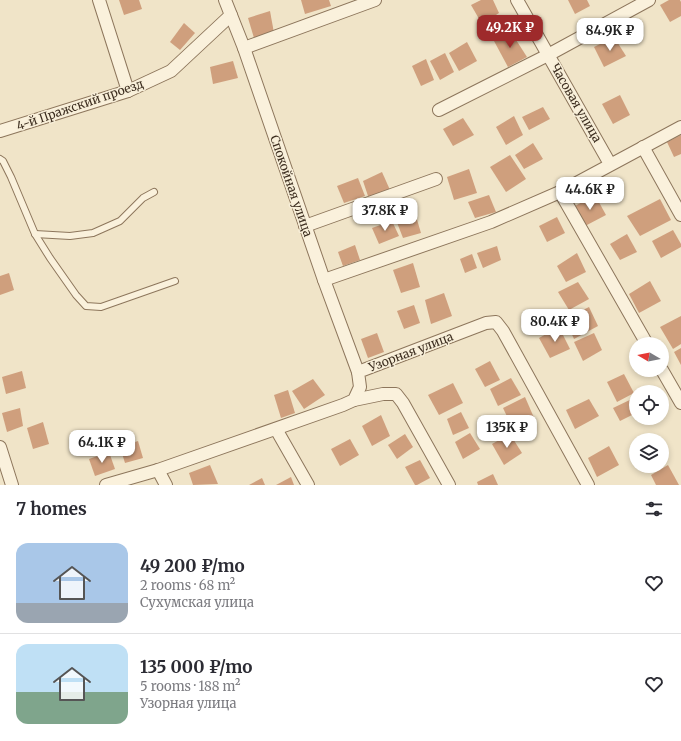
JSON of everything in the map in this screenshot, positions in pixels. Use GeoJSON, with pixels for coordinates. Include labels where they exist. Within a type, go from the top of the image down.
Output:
{"type":"FeatureCollection","features":[{"type":"Feature","properties":{"kind":"street"},"geometry":{"type":"LineString","coordinates":[[99,0],[128,91]]}},
{"type":"Feature","properties":{"kind":"street","name":"Спокойная улица"},"geometry":{"type":"LineString","coordinates":[[225,0],[244,48],[305,226],[358,372]]}},
{"type":"Feature","properties":{"kind":"street"},"geometry":{"type":"LineString","coordinates":[[244,48],[362,3],[375,0]]}},
{"type":"Feature","properties":{"kind":"street","name":"Часовая улица"},"geometry":{"type":"LineString","coordinates":[[517,0],[610,164]]}},
{"type":"Feature","properties":{"kind":"street"},"geometry":{"type":"LineString","coordinates":[[440,110],[548,55],[649,0]]}},
{"type":"Feature","properties":{"kind":"street","name":"4-й Пражский проезд"},"geometry":{"type":"LineString","coordinates":[[0,131],[128,91],[171,71],[231,15]]}},
{"type":"Feature","properties":{"kind":"street"},"geometry":{"type":"LineString","coordinates":[[324,280],[478,227],[560,192],[681,127]]}},
{"type":"Feature","properties":{"kind":"street"},"geometry":{"type":"LineString","coordinates":[[643,147],[681,216]]}},
{"type":"Feature","properties":{"kind":"street"},"geometry":{"type":"LineString","coordinates":[[305,226],[436,180]]}},
{"type":"Feature","properties":{"kind":"street"},"geometry":{"type":"LineString","coordinates":[[560,192],[643,337]]}},
{"type":"Feature","properties":{"kind":"street","name":"Узорная улица"},"geometry":{"type":"LineString","coordinates":[[354,400],[360,387],[358,372],[486,323],[496,322],[503,330],[588,485]]}},
{"type":"Feature","properties":{"kind":"street"},"geometry":{"type":"LineString","coordinates":[[666,377],[681,403]]}},
{"type":"Feature","properties":{"kind":"street"},"geometry":{"type":"LineString","coordinates":[[106,485],[158,470],[354,400],[383,394],[396,394],[403,403],[449,485]]}},
{"type":"Feature","properties":{"kind":"street"},"geometry":{"type":"LineString","coordinates":[[276,429],[308,485]]}},
{"type":"Feature","properties":{"kind":"street"},"geometry":{"type":"LineString","coordinates":[[0,447],[12,485]]}},
{"type":"Feature","properties":{"kind":"street"},"geometry":{"type":"LineString","coordinates":[[158,470],[166,485]]}},
{"type":"Feature","properties":{"kind":"lane"},"geometry":{"type":"LineString","coordinates":[[0,158],[11,177],[35,234],[76,295],[86,306],[101,307],[175,280]]}},
{"type":"Feature","properties":{"kind":"lane"},"geometry":{"type":"LineString","coordinates":[[35,234],[70,236],[92,233],[120,221],[143,198],[154,192]]}},
{"type":"Feature","properties":{"kind":"building"},"geometry":{"type":"Polygon","coordinates":[[[119,0],[139,0],[142,9],[124,15],[119,0]]]}},
{"type":"Feature","properties":{"kind":"building"},"geometry":{"type":"Polygon","coordinates":[[[301,0],[329,0],[331,6],[305,14],[301,0]]]}},
{"type":"Feature","properties":{"kind":"building"},"geometry":{"type":"Polygon","coordinates":[[[481,0],[493,0],[499,13],[482,24],[471,5],[481,0]]]}},
{"type":"Feature","properties":{"kind":"building"},"geometry":{"type":"Polygon","coordinates":[[[568,0],[587,0],[590,6],[575,14],[568,0]]]}},
{"type":"Feature","properties":{"kind":"building"},"geometry":{"type":"Polygon","coordinates":[[[669,0],[680,0],[681,2],[681,16],[670,22],[660,5],[669,0]]]}},
{"type":"Feature","properties":{"kind":"building"},"geometry":{"type":"Polygon","coordinates":[[[270,11],[274,33],[254,38],[248,18],[270,11]]]}},
{"type":"Feature","properties":{"kind":"building"},"geometry":{"type":"Polygon","coordinates":[[[184,23],[195,33],[180,50],[170,42],[184,23]]]}},
{"type":"Feature","properties":{"kind":"building"},"geometry":{"type":"Polygon","coordinates":[[[511,32],[527,57],[508,67],[494,41],[511,32]]]}},
{"type":"Feature","properties":{"kind":"building"},"geometry":{"type":"Polygon","coordinates":[[[614,37],[626,56],[604,67],[594,47],[614,37]]]}},
{"type":"Feature","properties":{"kind":"building"},"geometry":{"type":"Polygon","coordinates":[[[467,42],[477,61],[459,71],[449,53],[467,42]]]}},
{"type":"Feature","properties":{"kind":"building"},"geometry":{"type":"Polygon","coordinates":[[[445,53],[454,72],[440,80],[430,61],[445,53]]]}},
{"type":"Feature","properties":{"kind":"building"},"geometry":{"type":"Polygon","coordinates":[[[426,59],[434,80],[421,86],[412,66],[426,59]]]}},
{"type":"Feature","properties":{"kind":"building"},"geometry":{"type":"Polygon","coordinates":[[[233,61],[238,78],[213,84],[210,67],[233,61]]]}},
{"type":"Feature","properties":{"kind":"building"},"geometry":{"type":"Polygon","coordinates":[[[620,95],[630,115],[613,124],[602,104],[620,95]]]}},
{"type":"Feature","properties":{"kind":"building"},"geometry":{"type":"Polygon","coordinates":[[[543,107],[550,119],[529,130],[522,117],[543,107]]]}},
{"type":"Feature","properties":{"kind":"building"},"geometry":{"type":"Polygon","coordinates":[[[514,116],[523,135],[506,145],[496,127],[514,116]]]}},
{"type":"Feature","properties":{"kind":"building"},"geometry":{"type":"Polygon","coordinates":[[[463,118],[474,135],[453,146],[443,129],[463,118]]]}},
{"type":"Feature","properties":{"kind":"building"},"geometry":{"type":"Polygon","coordinates":[[[681,135],[681,154],[674,157],[667,142],[681,135]]]}},
{"type":"Feature","properties":{"kind":"building"},"geometry":{"type":"Polygon","coordinates":[[[533,143],[543,159],[524,169],[515,155],[533,143]]]}},
{"type":"Feature","properties":{"kind":"building"},"geometry":{"type":"Polygon","coordinates":[[[510,155],[526,179],[506,192],[490,167],[510,155]]]}},
{"type":"Feature","properties":{"kind":"building"},"geometry":{"type":"Polygon","coordinates":[[[469,169],[477,193],[454,200],[447,177],[469,169]]]}},
{"type":"Feature","properties":{"kind":"building"},"geometry":{"type":"Polygon","coordinates":[[[382,172],[390,190],[369,199],[363,181],[382,172]]]}},
{"type":"Feature","properties":{"kind":"building"},"geometry":{"type":"Polygon","coordinates":[[[358,178],[365,196],[344,203],[337,186],[358,178]]]}},
{"type":"Feature","properties":{"kind":"building"},"geometry":{"type":"Polygon","coordinates":[[[489,195],[496,212],[475,218],[468,202],[489,195]]]}},
{"type":"Feature","properties":{"kind":"building"},"geometry":{"type":"Polygon","coordinates":[[[595,195],[606,215],[585,226],[575,206],[595,195]]]}},
{"type":"Feature","properties":{"kind":"building"},"geometry":{"type":"Polygon","coordinates":[[[660,199],[671,220],[640,236],[627,216],[660,199]]]}},
{"type":"Feature","properties":{"kind":"building"},"geometry":{"type":"Polygon","coordinates":[[[415,213],[421,233],[403,238],[396,220],[415,213]]]}},
{"type":"Feature","properties":{"kind":"building"},"geometry":{"type":"Polygon","coordinates":[[[557,217],[565,233],[547,242],[539,226],[557,217]]]}},
{"type":"Feature","properties":{"kind":"building"},"geometry":{"type":"Polygon","coordinates":[[[392,221],[399,236],[379,244],[372,228],[392,221]]]}},
{"type":"Feature","properties":{"kind":"building"},"geometry":{"type":"Polygon","coordinates":[[[673,230],[681,244],[681,247],[661,258],[652,241],[673,230]]]}},
{"type":"Feature","properties":{"kind":"building"},"geometry":{"type":"Polygon","coordinates":[[[627,234],[637,252],[620,260],[610,244],[627,234]]]}},
{"type":"Feature","properties":{"kind":"building"},"geometry":{"type":"Polygon","coordinates":[[[355,245],[360,260],[343,266],[338,252],[355,245]]]}},
{"type":"Feature","properties":{"kind":"building"},"geometry":{"type":"Polygon","coordinates":[[[497,246],[501,260],[483,268],[477,253],[497,246]]]}},
{"type":"Feature","properties":{"kind":"building"},"geometry":{"type":"Polygon","coordinates":[[[577,253],[586,272],[566,282],[557,266],[577,253]]]}},
{"type":"Feature","properties":{"kind":"building"},"geometry":{"type":"Polygon","coordinates":[[[472,254],[477,268],[465,273],[460,259],[472,254]]]}},
{"type":"Feature","properties":{"kind":"building"},"geometry":{"type":"Polygon","coordinates":[[[413,263],[420,287],[401,293],[393,270],[413,263]]]}},
{"type":"Feature","properties":{"kind":"building"},"geometry":{"type":"Polygon","coordinates":[[[9,273],[14,290],[0,295],[0,276],[9,273]]]}},
{"type":"Feature","properties":{"kind":"building"},"geometry":{"type":"Polygon","coordinates":[[[650,281],[661,301],[639,313],[629,294],[650,281]]]}},
{"type":"Feature","properties":{"kind":"building"},"geometry":{"type":"Polygon","coordinates":[[[578,282],[589,299],[569,310],[558,292],[578,282]]]}},
{"type":"Feature","properties":{"kind":"building"},"geometry":{"type":"Polygon","coordinates":[[[444,293],[452,316],[431,324],[425,300],[444,293]]]}},
{"type":"Feature","properties":{"kind":"building"},"geometry":{"type":"Polygon","coordinates":[[[414,305],[420,323],[404,329],[397,311],[414,305]]]}},
{"type":"Feature","properties":{"kind":"building"},"geometry":{"type":"Polygon","coordinates":[[[589,307],[598,326],[574,339],[565,319],[589,307]]]}},
{"type":"Feature","properties":{"kind":"building"},"geometry":{"type":"Polygon","coordinates":[[[681,316],[681,344],[673,349],[669,342],[669,337],[666,337],[660,327],[681,316]]]}},
{"type":"Feature","properties":{"kind":"building"},"geometry":{"type":"Polygon","coordinates":[[[559,327],[570,349],[550,358],[539,338],[559,327]]]}},
{"type":"Feature","properties":{"kind":"building"},"geometry":{"type":"Polygon","coordinates":[[[377,333],[384,352],[368,358],[361,339],[377,333]]]}},
{"type":"Feature","properties":{"kind":"building"},"geometry":{"type":"Polygon","coordinates":[[[594,333],[602,350],[583,361],[574,342],[594,333]]]}},
{"type":"Feature","properties":{"kind":"building"},"geometry":{"type":"Polygon","coordinates":[[[681,348],[681,365],[674,352],[681,348]]]}},
{"type":"Feature","properties":{"kind":"building"},"geometry":{"type":"Polygon","coordinates":[[[490,361],[500,380],[485,387],[475,369],[490,361]]]}},
{"type":"Feature","properties":{"kind":"building"},"geometry":{"type":"Polygon","coordinates":[[[22,371],[26,388],[6,394],[2,377],[22,371]]]}},
{"type":"Feature","properties":{"kind":"building"},"geometry":{"type":"Polygon","coordinates":[[[624,374],[630,385],[629,396],[617,402],[607,382],[624,374]]]}},
{"type":"Feature","properties":{"kind":"building"},"geometry":{"type":"Polygon","coordinates":[[[511,378],[521,395],[498,406],[490,389],[511,378]]]}},
{"type":"Feature","properties":{"kind":"building"},"geometry":{"type":"Polygon","coordinates":[[[313,379],[325,395],[304,409],[292,391],[313,379]]]}},
{"type":"Feature","properties":{"kind":"building"},"geometry":{"type":"Polygon","coordinates":[[[453,383],[463,403],[439,415],[428,395],[453,383]]]}},
{"type":"Feature","properties":{"kind":"building"},"geometry":{"type":"Polygon","coordinates":[[[288,390],[295,413],[281,418],[274,395],[288,390]]]}},
{"type":"Feature","properties":{"kind":"building"},"geometry":{"type":"Polygon","coordinates":[[[525,397],[535,420],[514,431],[503,408],[525,397]]]}},
{"type":"Feature","properties":{"kind":"building"},"geometry":{"type":"Polygon","coordinates":[[[589,399],[599,416],[575,429],[566,410],[589,399]]]}},
{"type":"Feature","properties":{"kind":"building"},"geometry":{"type":"Polygon","coordinates":[[[629,400],[629,416],[620,421],[613,408],[629,400]]]}},
{"type":"Feature","properties":{"kind":"building"},"geometry":{"type":"Polygon","coordinates":[[[20,408],[23,426],[7,432],[2,413],[20,408]]]}},
{"type":"Feature","properties":{"kind":"building"},"geometry":{"type":"Polygon","coordinates":[[[461,412],[469,428],[453,435],[447,419],[461,412]]]}},
{"type":"Feature","properties":{"kind":"building"},"geometry":{"type":"Polygon","coordinates":[[[381,415],[390,436],[372,446],[362,426],[381,415]]]}},
{"type":"Feature","properties":{"kind":"building"},"geometry":{"type":"Polygon","coordinates":[[[43,422],[49,444],[33,449],[27,428],[43,422]]]}},
{"type":"Feature","properties":{"kind":"building"},"geometry":{"type":"Polygon","coordinates":[[[470,433],[480,449],[463,459],[455,442],[470,433]]]}},
{"type":"Feature","properties":{"kind":"building"},"geometry":{"type":"Polygon","coordinates":[[[405,434],[413,447],[397,459],[388,445],[405,434]]]}},
{"type":"Feature","properties":{"kind":"building"},"geometry":{"type":"Polygon","coordinates":[[[510,434],[522,453],[504,465],[492,444],[510,434]]]}},
{"type":"Feature","properties":{"kind":"building"},"geometry":{"type":"Polygon","coordinates":[[[350,439],[359,455],[340,466],[331,449],[350,439]]]}},
{"type":"Feature","properties":{"kind":"building"},"geometry":{"type":"Polygon","coordinates":[[[138,441],[143,458],[125,463],[120,447],[138,441]]]}},
{"type":"Feature","properties":{"kind":"building"},"geometry":{"type":"Polygon","coordinates":[[[609,446],[619,465],[597,477],[588,458],[609,446]]]}},
{"type":"Feature","properties":{"kind":"building"},"geometry":{"type":"Polygon","coordinates":[[[109,452],[115,469],[95,476],[89,459],[109,452]]]}},
{"type":"Feature","properties":{"kind":"building"},"geometry":{"type":"Polygon","coordinates":[[[420,460],[430,478],[415,485],[405,467],[420,460]]]}},
{"type":"Feature","properties":{"kind":"building"},"geometry":{"type":"Polygon","coordinates":[[[210,465],[218,484],[193,485],[189,473],[210,465]]]}},
{"type":"Feature","properties":{"kind":"building"},"geometry":{"type":"Polygon","coordinates":[[[669,467],[679,485],[656,485],[651,475],[654,473],[669,473],[669,467]]]}},
{"type":"Feature","properties":{"kind":"building"},"geometry":{"type":"Polygon","coordinates":[[[493,474],[498,485],[478,485],[477,482],[493,474]]]}},
{"type":"Feature","properties":{"kind":"building"},"geometry":{"type":"Polygon","coordinates":[[[291,477],[294,485],[276,485],[291,477]]]}},
{"type":"Feature","properties":{"kind":"building"},"geometry":{"type":"Polygon","coordinates":[[[262,478],[265,485],[249,485],[262,478]]]}}]}
